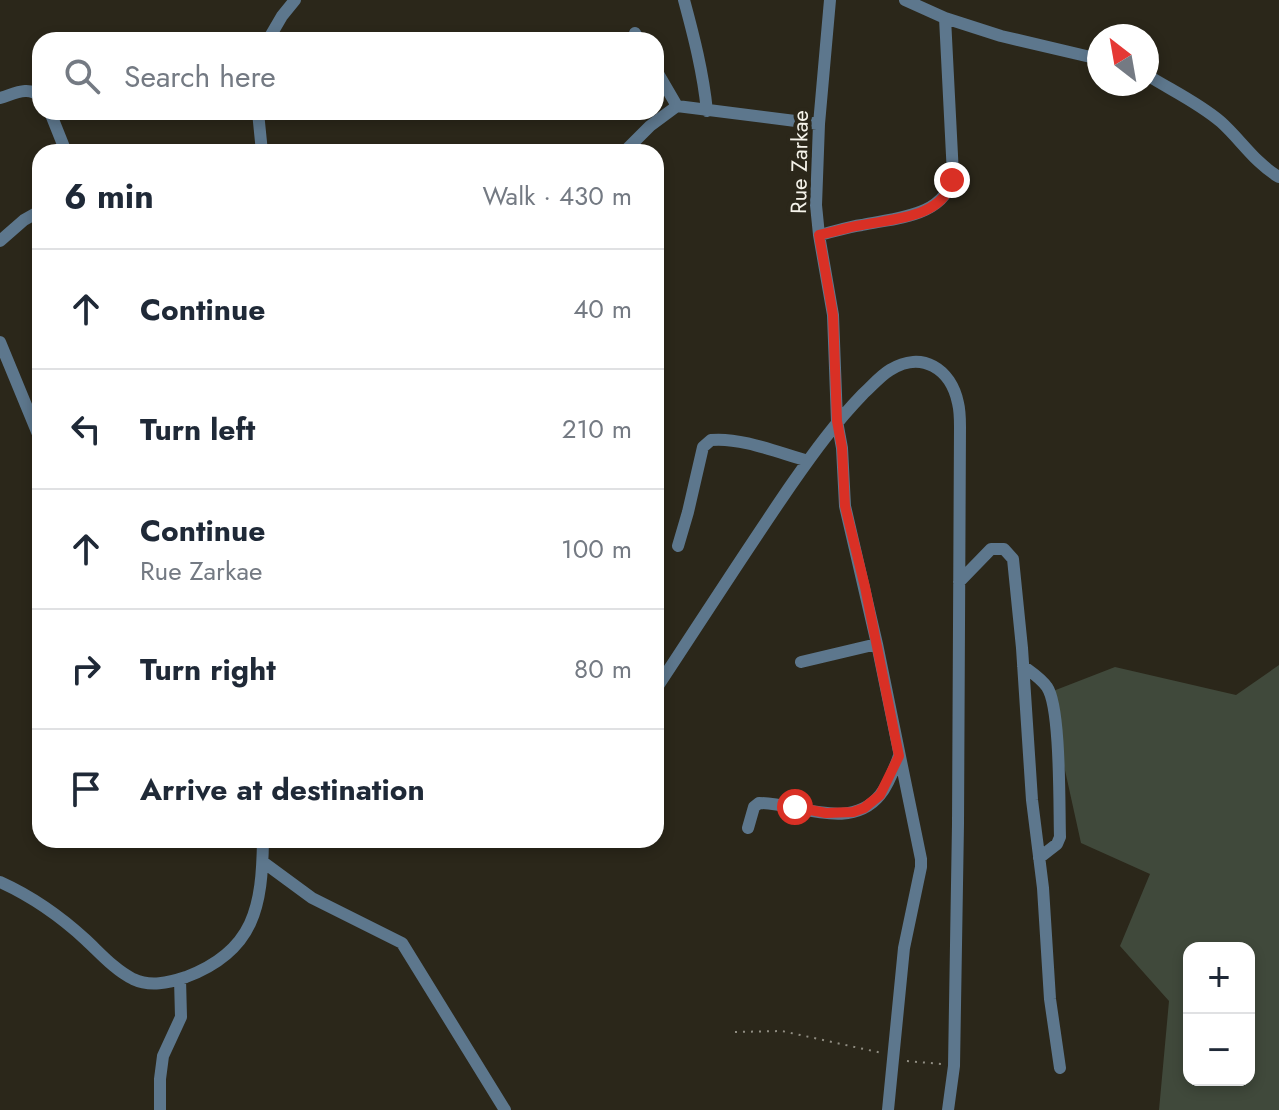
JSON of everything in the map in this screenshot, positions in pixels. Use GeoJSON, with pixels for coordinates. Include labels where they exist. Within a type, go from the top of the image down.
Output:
{"type":"FeatureCollection","features":[{"type":"Feature","properties":{"kind":"street"},"geometry":{"type":"LineString","coordinates":[[273,32],[295,0]]}},
{"type":"Feature","properties":{"kind":"street"},"geometry":{"type":"LineString","coordinates":[[684,0],[700,56],[707,111]]}},
{"type":"Feature","properties":{"kind":"street","name":"Rue Zarkae"},"geometry":{"type":"LineString","coordinates":[[830,0],[816,191],[819,235],[833,315],[837,421],[842,448],[845,506],[877,644],[921,867],[904,948],[888,1110]]}},
{"type":"Feature","properties":{"kind":"street"},"geometry":{"type":"LineString","coordinates":[[905,0],[945,18],[1018,41],[1087,56]]}},
{"type":"Feature","properties":{"kind":"street"},"geometry":{"type":"LineString","coordinates":[[819,235],[916,214],[936,203],[950,187],[953,175],[945,18]]}},
{"type":"Feature","properties":{"kind":"street"},"geometry":{"type":"LineString","coordinates":[[1159,82],[1214,116],[1266,169],[1279,177]]}},
{"type":"Feature","properties":{"kind":"street"},"geometry":{"type":"LineString","coordinates":[[664,84],[677,106]]}},
{"type":"Feature","properties":{"kind":"street"},"geometry":{"type":"LineString","coordinates":[[0,98],[32,91]]}},
{"type":"Feature","properties":{"kind":"street"},"geometry":{"type":"LineString","coordinates":[[664,116],[677,106],[819,124]]}},
{"type":"Feature","properties":{"kind":"street"},"geometry":{"type":"LineString","coordinates":[[53,120],[63,144]]}},
{"type":"Feature","properties":{"kind":"street"},"geometry":{"type":"LineString","coordinates":[[259,120],[261,144]]}},
{"type":"Feature","properties":{"kind":"street"},"geometry":{"type":"LineString","coordinates":[[632,144],[658,120]]}},
{"type":"Feature","properties":{"kind":"street"},"geometry":{"type":"LineString","coordinates":[[0,241],[32,216]]}},
{"type":"Feature","properties":{"kind":"street"},"geometry":{"type":"LineString","coordinates":[[0,342],[32,420]]}},
{"type":"Feature","properties":{"kind":"street"},"geometry":{"type":"LineString","coordinates":[[664,677],[753,540],[837,421],[876,381],[901,364],[922,361],[940,370],[958,403],[960,427],[954,1066],[948,1110]]}},
{"type":"Feature","properties":{"kind":"street"},"geometry":{"type":"LineString","coordinates":[[678,546],[703,447],[711,440],[742,442],[808,461]]}},
{"type":"Feature","properties":{"kind":"street"},"geometry":{"type":"LineString","coordinates":[[959,582],[991,549],[1004,549],[1013,559],[1050,999],[1060,1068]]}},
{"type":"Feature","properties":{"kind":"street"},"geometry":{"type":"LineString","coordinates":[[801,662],[877,644]]}},
{"type":"Feature","properties":{"kind":"street"},"geometry":{"type":"LineString","coordinates":[[1023,666],[1048,688],[1053,702],[1058,756],[1060,837],[1057,844],[1039,858]]}},
{"type":"Feature","properties":{"kind":"street"},"geometry":{"type":"LineString","coordinates":[[748,828],[754,807],[759,803],[783,804],[826,813],[853,812],[864,808],[880,795],[899,756]]}},
{"type":"Feature","properties":{"kind":"street"},"geometry":{"type":"LineString","coordinates":[[0,882],[56,916],[132,978],[146,984],[162,983],[180,979],[213,963],[239,942],[255,914],[261,886],[263,848]]}},
{"type":"Feature","properties":{"kind":"street"},"geometry":{"type":"LineString","coordinates":[[263,862],[312,898],[402,943],[505,1110]]}},
{"type":"Feature","properties":{"kind":"street"},"geometry":{"type":"LineString","coordinates":[[160,1110],[163,1056],[181,1017],[180,979]]}},
{"type":"Feature","properties":{"kind":"path"},"geometry":{"type":"LineString","coordinates":[[735,1032],[782,1031],[908,1061],[954,1066]]}},
{"type":"Feature","properties":{"kind":"green space"},"geometry":{"type":"Polygon","coordinates":[[[1279,665],[1279,1110],[1159,1110],[1169,1001],[1120,946],[1150,874],[1081,843],[1048,693],[1115,667],[1236,695],[1279,665]]]}},
{"type":"Feature","properties":{"kind":"route"},"geometry":{"type":"LineString","coordinates":[[795,807],[826,813],[853,812],[864,808],[880,795],[899,756],[865,587],[845,506],[842,448],[837,421],[835,335],[819,235],[916,214],[946,194],[952,180]]}}]}
